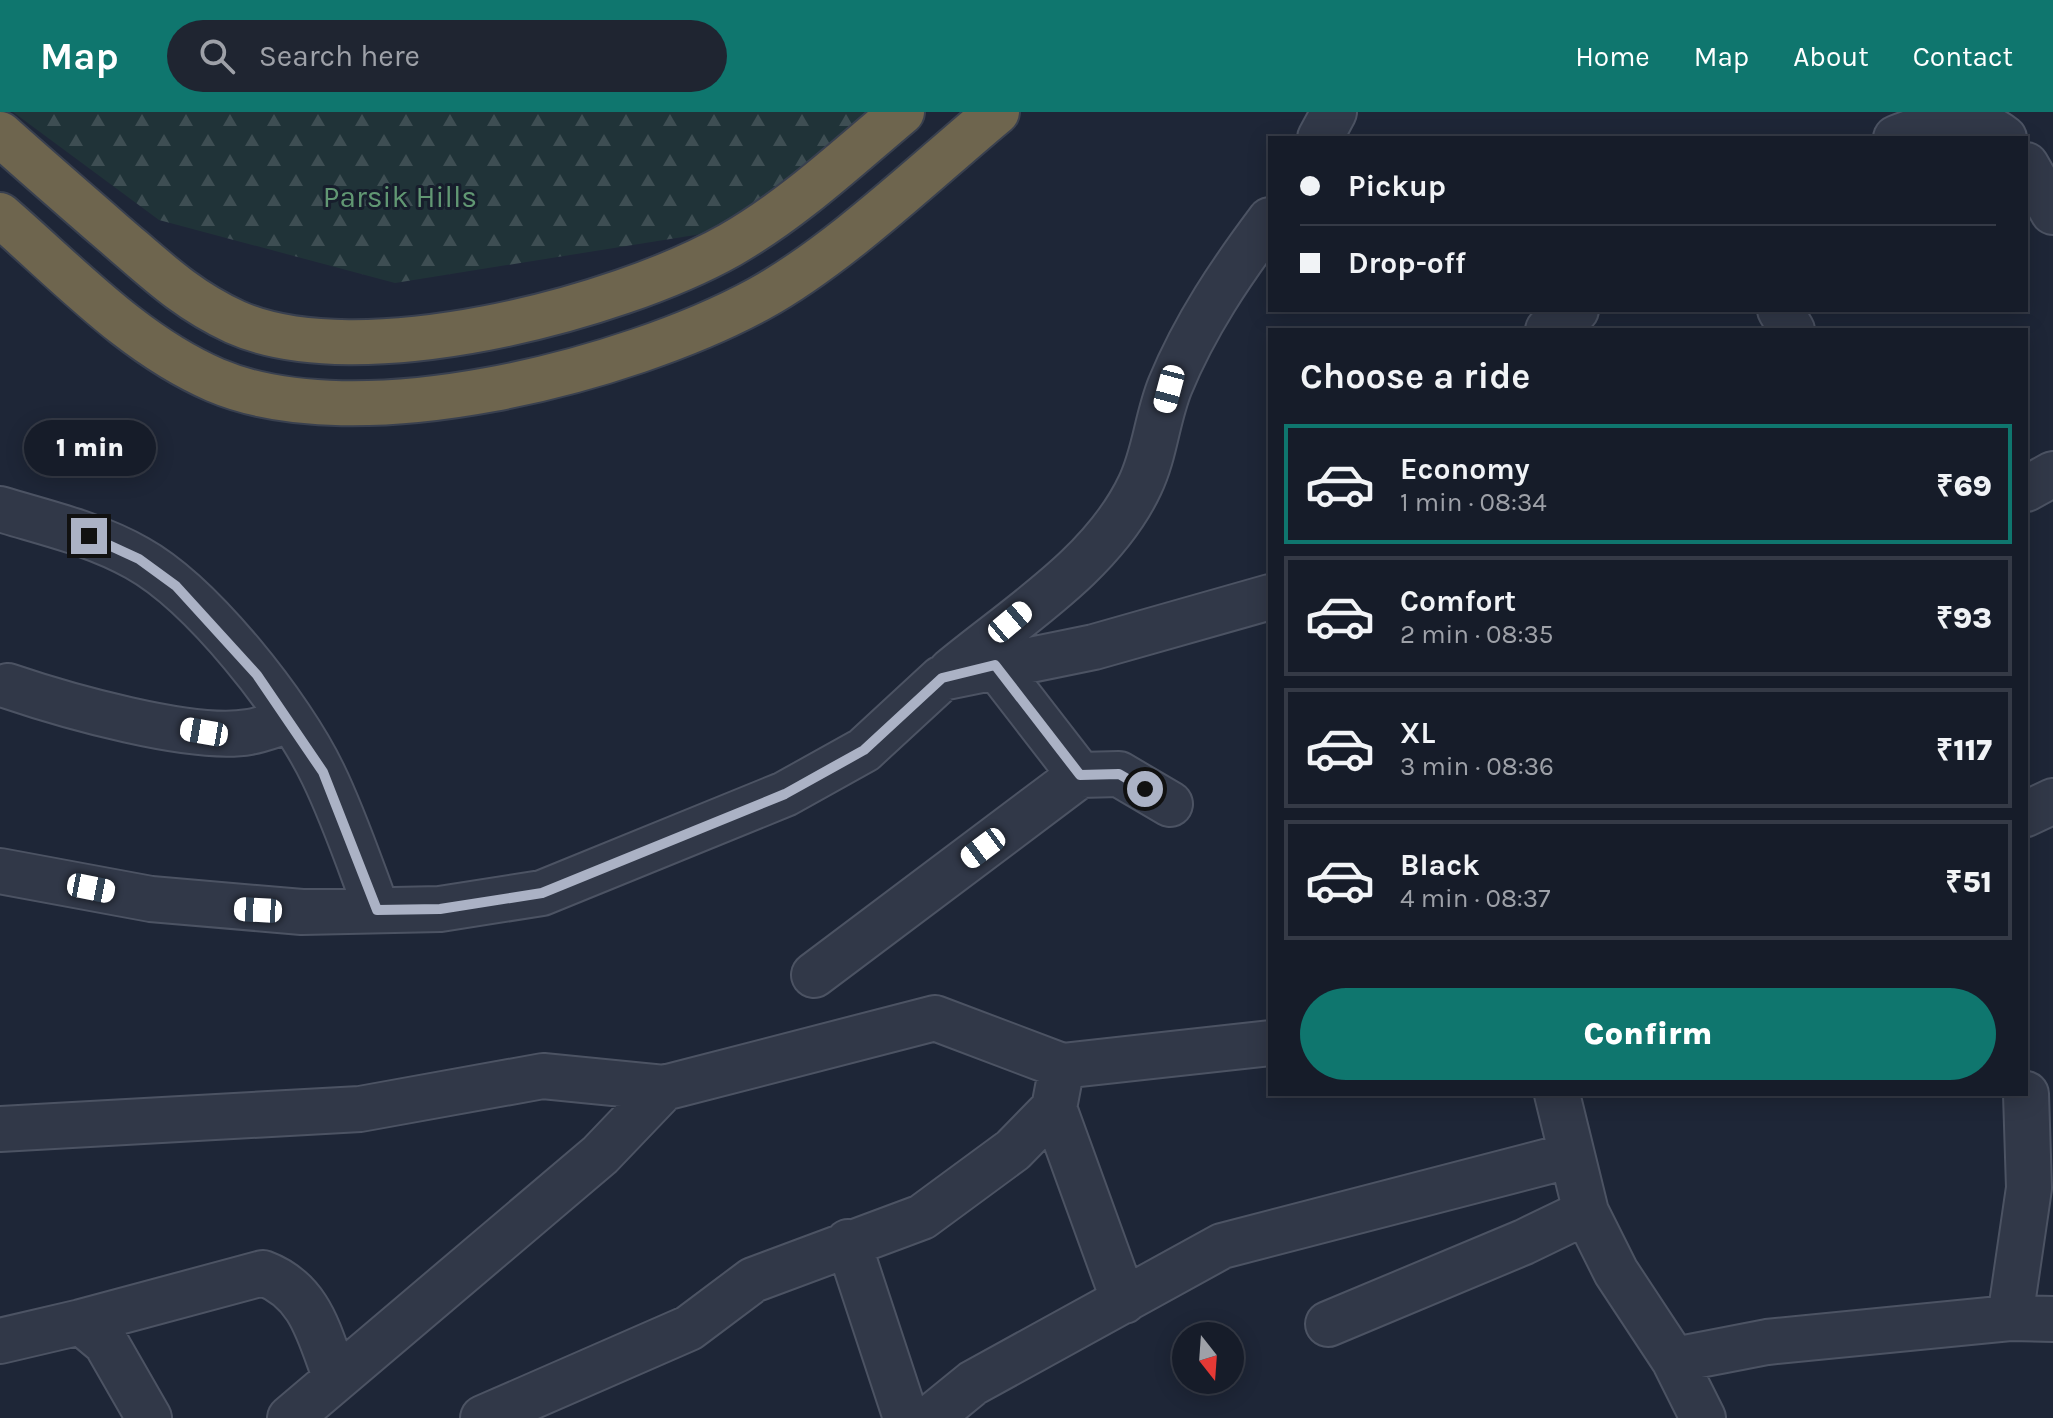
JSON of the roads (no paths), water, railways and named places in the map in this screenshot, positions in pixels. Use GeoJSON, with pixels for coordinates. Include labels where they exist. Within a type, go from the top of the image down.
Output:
{"type":"FeatureCollection","features":[{"type":"Feature","properties":{"kind":"highway"},"geometry":{"type":"LineString","coordinates":[[0,134],[187,298],[239,323],[300,339],[374,342],[481,329],[570,308],[651,280],[730,245],[795,200],[902,112]]}},
{"type":"Feature","properties":{"kind":"highway"},"geometry":{"type":"LineString","coordinates":[[0,215],[153,348],[205,375],[291,399],[376,403],[492,389],[587,366],[673,337],[760,298],[832,249],[997,112]]}},
{"type":"Feature","properties":{"kind":"street"},"geometry":{"type":"LineString","coordinates":[[1321,136],[1334,112]]}},
{"type":"Feature","properties":{"kind":"street"},"geometry":{"type":"LineString","coordinates":[[1901,136],[1938,122],[1974,121],[2000,136]]}},
{"type":"Feature","properties":{"kind":"street"},"geometry":{"type":"LineString","coordinates":[[2028,168],[2053,212]]}},
{"type":"Feature","properties":{"kind":"street"},"geometry":{"type":"LineString","coordinates":[[0,871],[151,899],[235,909],[302,912],[440,909],[542,893],[785,794],[864,750],[942,678],[1078,566],[1112,528],[1141,485],[1169,389],[1200,320],[1268,223]]}},
{"type":"Feature","properties":{"kind":"street"},"geometry":{"type":"LineString","coordinates":[[1551,328],[1573,312]]}},
{"type":"Feature","properties":{"kind":"street"},"geometry":{"type":"LineString","coordinates":[[2028,488],[2053,474]]}},
{"type":"Feature","properties":{"kind":"street"},"geometry":{"type":"LineString","coordinates":[[0,509],[89,536],[139,559],[176,586],[227,639],[290,720],[323,772],[377,910]]}},
{"type":"Feature","properties":{"kind":"street"},"geometry":{"type":"LineString","coordinates":[[942,678],[1094,647],[1268,598]]}},
{"type":"Feature","properties":{"kind":"street"},"geometry":{"type":"LineString","coordinates":[[995,665],[1080,775]]}},
{"type":"Feature","properties":{"kind":"street"},"geometry":{"type":"LineString","coordinates":[[8,686],[58,703],[204,732],[248,733],[290,720]]}},
{"type":"Feature","properties":{"kind":"street"},"geometry":{"type":"LineString","coordinates":[[814,975],[1080,775],[1119,774],[1170,804]]}},
{"type":"Feature","properties":{"kind":"street"},"geometry":{"type":"LineString","coordinates":[[2028,813],[2053,801]]}},
{"type":"Feature","properties":{"kind":"street"},"geometry":{"type":"LineString","coordinates":[[0,1129],[360,1109],[543,1076],[664,1088],[935,1018],[1058,1087],[1268,1043]]}},
{"type":"Feature","properties":{"kind":"street"},"geometry":{"type":"LineString","coordinates":[[483,1418],[689,1328],[753,1280],[848,1242],[922,1217],[1013,1150],[1058,1087]]}},
{"type":"Feature","properties":{"kind":"street"},"geometry":{"type":"LineString","coordinates":[[1058,1087],[1124,1301]]}},
{"type":"Feature","properties":{"kind":"street"},"geometry":{"type":"LineString","coordinates":[[290,1418],[600,1155],[664,1088]]}},
{"type":"Feature","properties":{"kind":"street"},"geometry":{"type":"LineString","coordinates":[[1557,1096],[1586,1212],[1616,1272],[1674,1360],[1703,1418]]}},
{"type":"Feature","properties":{"kind":"street"},"geometry":{"type":"LineString","coordinates":[[2010,1318],[2029,1188],[2026,1096]]}},
{"type":"Feature","properties":{"kind":"street"},"geometry":{"type":"LineString","coordinates":[[930,1418],[973,1383],[1222,1246],[1572,1155]]}},
{"type":"Feature","properties":{"kind":"street"},"geometry":{"type":"LineString","coordinates":[[1328,1324],[1524,1242],[1586,1212]]}},
{"type":"Feature","properties":{"kind":"street"},"geometry":{"type":"LineString","coordinates":[[848,1242],[906,1418]]}},
{"type":"Feature","properties":{"kind":"street"},"geometry":{"type":"LineString","coordinates":[[0,1341],[263,1273],[284,1281],[301,1295],[336,1379]]}},
{"type":"Feature","properties":{"kind":"street"},"geometry":{"type":"LineString","coordinates":[[1674,1360],[1767,1342],[2010,1318],[2053,1319]]}},
{"type":"Feature","properties":{"kind":"street"},"geometry":{"type":"LineString","coordinates":[[81,1322],[106,1343],[149,1418]]}},
{"type":"Feature","properties":{"kind":"park label","name":"Parsik Hills"},"geometry":{"type":"Point","coordinates":[400,197]}}]}
